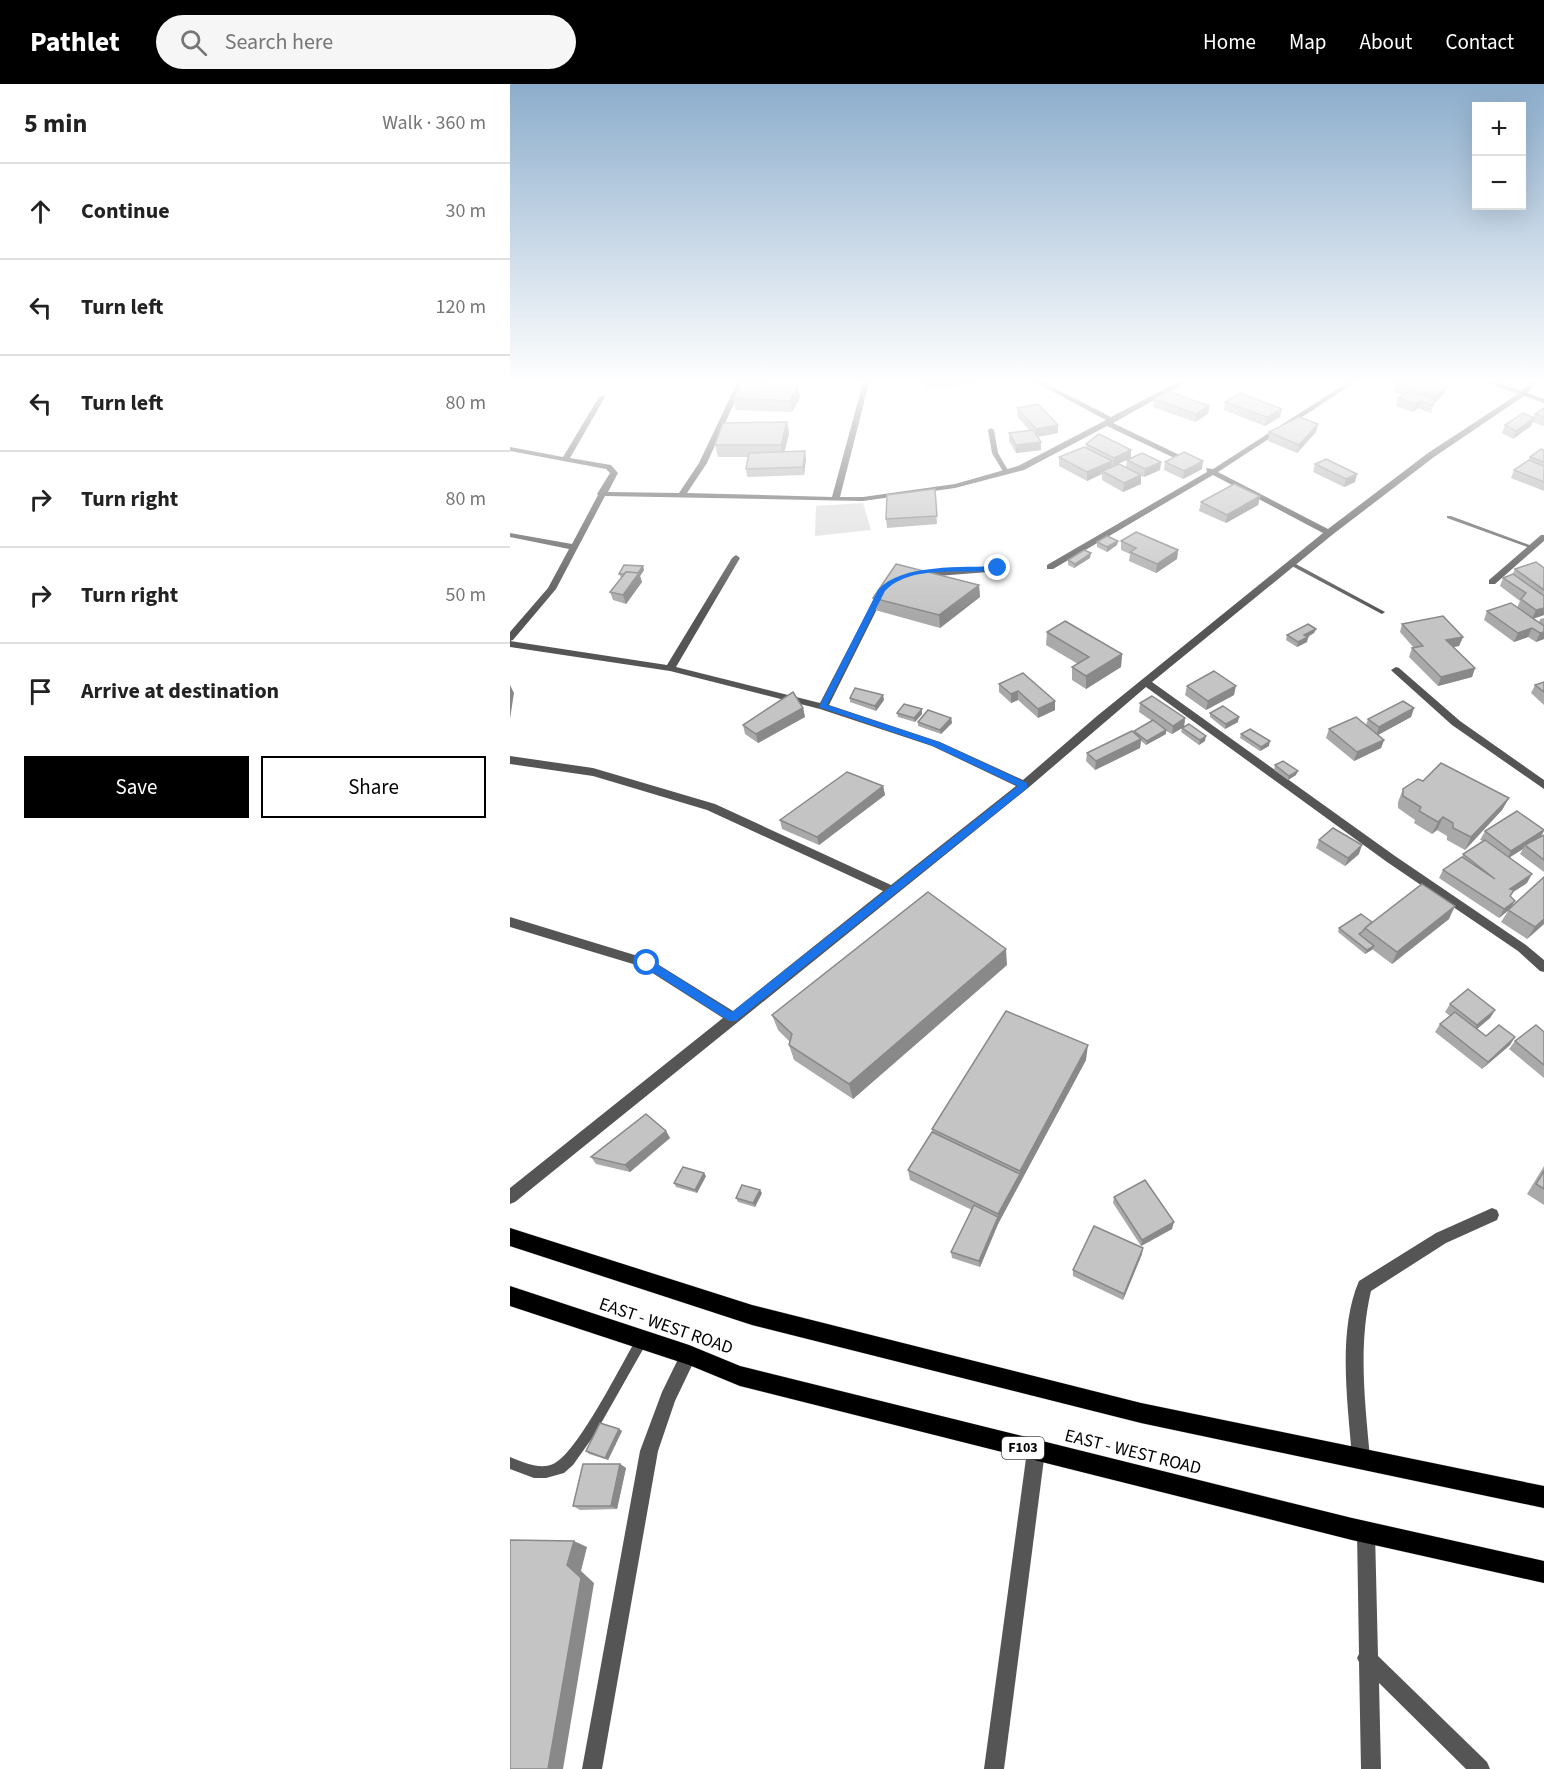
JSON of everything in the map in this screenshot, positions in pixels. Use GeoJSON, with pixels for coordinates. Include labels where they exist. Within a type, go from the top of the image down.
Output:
{"type":"FeatureCollection","features":[{"type":"Feature","properties":{"kind":"main road"},"geometry":{"type":"LineString","coordinates":[[510,1238],[752,1315],[1141,1413],[1544,1497]]}},
{"type":"Feature","properties":{"kind":"main road","name":"EAST - WEST ROAD"},"geometry":{"type":"LineString","coordinates":[[510,1296],[689,1355],[740,1376],[1366,1532],[1544,1572]]}},
{"type":"Feature","properties":{"kind":"street"},"geometry":{"type":"LineString","coordinates":[[510,638],[552,589],[614,472],[613,469],[566,458]]}},
{"type":"Feature","properties":{"kind":"street"},"geometry":{"type":"LineString","coordinates":[[681,497],[705,458]]}},
{"type":"Feature","properties":{"kind":"street"},"geometry":{"type":"LineString","coordinates":[[835,499],[846,458]]}},
{"type":"Feature","properties":{"kind":"street"},"geometry":{"type":"LineString","coordinates":[[601,494],[863,499],[955,486],[1021,468],[1041,458]]}},
{"type":"Feature","properties":{"kind":"street"},"geometry":{"type":"LineString","coordinates":[[1183,458],[1329,533]]}},
{"type":"Feature","properties":{"kind":"street"},"geometry":{"type":"LineString","coordinates":[[1050,567],[1235,458]]}},
{"type":"Feature","properties":{"kind":"street"},"geometry":{"type":"LineString","coordinates":[[510,1197],[1024,785],[1329,533],[1426,458]]}},
{"type":"Feature","properties":{"kind":"street"},"geometry":{"type":"LineString","coordinates":[[510,535],[573,547]]}},
{"type":"Feature","properties":{"kind":"street"},"geometry":{"type":"LineString","coordinates":[[1492,582],[1544,537]]}},
{"type":"Feature","properties":{"kind":"street"},"geometry":{"type":"LineString","coordinates":[[670,668],[736,558]]}},
{"type":"Feature","properties":{"kind":"street"},"geometry":{"type":"LineString","coordinates":[[903,577],[926,572],[998,568]]}},
{"type":"Feature","properties":{"kind":"street"},"geometry":{"type":"LineString","coordinates":[[823,707],[887,585]]}},
{"type":"Feature","properties":{"kind":"street"},"geometry":{"type":"LineString","coordinates":[[510,644],[670,668],[823,707],[936,744],[1024,785]]}},
{"type":"Feature","properties":{"kind":"street"},"geometry":{"type":"LineString","coordinates":[[1396,670],[1456,723],[1544,785]]}},
{"type":"Feature","properties":{"kind":"street"},"geometry":{"type":"LineString","coordinates":[[1146,682],[1382,852],[1522,948],[1544,967]]}},
{"type":"Feature","properties":{"kind":"street"},"geometry":{"type":"LineString","coordinates":[[510,760],[593,772],[711,807],[891,890]]}},
{"type":"Feature","properties":{"kind":"street"},"geometry":{"type":"LineString","coordinates":[[510,922],[647,963],[733,1018]]}},
{"type":"Feature","properties":{"kind":"street"},"geometry":{"type":"LineString","coordinates":[[1360,1458],[1355,1374],[1356,1314],[1364,1286],[1442,1238],[1492,1215]]}},
{"type":"Feature","properties":{"kind":"street"},"geometry":{"type":"LineString","coordinates":[[592,1769],[649,1451],[668,1398],[689,1355]]}},
{"type":"Feature","properties":{"kind":"street"},"geometry":{"type":"LineString","coordinates":[[994,1769],[1036,1451]]}},
{"type":"Feature","properties":{"kind":"street"},"geometry":{"type":"LineString","coordinates":[[1366,1532],[1371,1769]]}},
{"type":"Feature","properties":{"kind":"street"},"geometry":{"type":"LineString","coordinates":[[1367,1658],[1480,1769]]}},
{"type":"Feature","properties":{"kind":"lane"},"geometry":{"type":"LineString","coordinates":[[998,458],[1006,472]]}},
{"type":"Feature","properties":{"kind":"lane"},"geometry":{"type":"LineString","coordinates":[[1449,517],[1532,547]]}},
{"type":"Feature","properties":{"kind":"lane"},"geometry":{"type":"LineString","coordinates":[[1292,564],[1382,612]]}},
{"type":"Feature","properties":{"kind":"lane"},"geometry":{"type":"LineString","coordinates":[[510,1463],[537,1474],[560,1468],[578,1449],[642,1340]]}},
{"type":"Feature","properties":{"kind":"shaded area"},"geometry":{"type":"Polygon","coordinates":[[[863,503],[871,530],[815,536],[816,506],[863,503]]]}},
{"type":"Feature","properties":{"kind":"building"},"geometry":{"type":"Polygon","coordinates":[[[748,458],[804,458],[803,467],[746,469],[748,458]]]}},
{"type":"Feature","properties":{"kind":"building"},"geometry":{"type":"Polygon","coordinates":[[[1060,458],[1105,458],[1112,461],[1087,472],[1060,458]]]}},
{"type":"Feature","properties":{"kind":"building"},"geometry":{"type":"Polygon","coordinates":[[[1132,458],[1152,458],[1161,462],[1145,469],[1127,460],[1132,458]]]}},
{"type":"Feature","properties":{"kind":"building"},"geometry":{"type":"Polygon","coordinates":[[[1173,458],[1196,458],[1203,461],[1184,471],[1165,462],[1173,458]]]}},
{"type":"Feature","properties":{"kind":"building"},"geometry":{"type":"Polygon","coordinates":[[[1532,458],[1544,458],[1544,462],[1532,458]]]}},
{"type":"Feature","properties":{"kind":"building"},"geometry":{"type":"Polygon","coordinates":[[[1326,459],[1357,474],[1346,479],[1315,464],[1326,459]]]}},
{"type":"Feature","properties":{"kind":"building"},"geometry":{"type":"Polygon","coordinates":[[[1529,460],[1544,466],[1544,482],[1514,470],[1529,460]]]}},
{"type":"Feature","properties":{"kind":"building"},"geometry":{"type":"Polygon","coordinates":[[[1119,464],[1141,475],[1124,483],[1102,471],[1119,464]]]}},
{"type":"Feature","properties":{"kind":"building"},"geometry":{"type":"Polygon","coordinates":[[[1234,484],[1260,496],[1227,515],[1201,502],[1234,484]]]}},
{"type":"Feature","properties":{"kind":"building"},"geometry":{"type":"Polygon","coordinates":[[[935,489],[937,516],[886,519],[887,495],[935,489]]]}},
{"type":"Feature","properties":{"kind":"building"},"geometry":{"type":"Polygon","coordinates":[[[1136,532],[1178,550],[1157,564],[1130,552],[1136,548],[1121,541],[1136,532]]]}},
{"type":"Feature","properties":{"kind":"building"},"geometry":{"type":"Polygon","coordinates":[[[1107,536],[1118,541],[1107,547],[1097,542],[1107,536]]]}},
{"type":"Feature","properties":{"kind":"building"},"geometry":{"type":"Polygon","coordinates":[[[1084,550],[1091,553],[1075,564],[1068,560],[1084,550]]]}},
{"type":"Feature","properties":{"kind":"building"},"geometry":{"type":"Polygon","coordinates":[[[1536,562],[1544,568],[1544,590],[1515,569],[1536,562]]]}},
{"type":"Feature","properties":{"kind":"building"},"geometry":{"type":"Polygon","coordinates":[[[896,564],[979,585],[939,615],[873,598],[896,564]]]}},
{"type":"Feature","properties":{"kind":"building"},"geometry":{"type":"Polygon","coordinates":[[[624,565],[643,566],[638,573],[619,574],[624,565]]]}},
{"type":"Feature","properties":{"kind":"building"},"geometry":{"type":"Polygon","coordinates":[[[626,572],[639,573],[623,595],[610,592],[626,572]]]}},
{"type":"Feature","properties":{"kind":"building"},"geometry":{"type":"Polygon","coordinates":[[[1513,574],[1544,596],[1544,608],[1536,610],[1521,599],[1526,593],[1503,578],[1513,574]]]}},
{"type":"Feature","properties":{"kind":"building"},"geometry":{"type":"Polygon","coordinates":[[[1511,603],[1544,626],[1544,632],[1540,633],[1532,628],[1518,633],[1487,611],[1511,603]]]}},
{"type":"Feature","properties":{"kind":"building"},"geometry":{"type":"Polygon","coordinates":[[[1443,616],[1463,637],[1446,640],[1475,668],[1441,677],[1412,648],[1423,646],[1402,624],[1443,616]]]}},
{"type":"Feature","properties":{"kind":"building"},"geometry":{"type":"Polygon","coordinates":[[[1065,621],[1122,654],[1086,676],[1072,667],[1089,657],[1047,632],[1065,621]]]}},
{"type":"Feature","properties":{"kind":"building"},"geometry":{"type":"Polygon","coordinates":[[[1308,624],[1316,629],[1304,635],[1308,637],[1298,642],[1287,635],[1308,624]]]}},
{"type":"Feature","properties":{"kind":"building"},"geometry":{"type":"Polygon","coordinates":[[[1214,671],[1236,686],[1208,701],[1187,686],[1214,671]]]}},
{"type":"Feature","properties":{"kind":"building"},"geometry":{"type":"Polygon","coordinates":[[[1023,673],[1055,701],[1038,709],[1018,691],[1011,694],[999,684],[1023,673]]]}},
{"type":"Feature","properties":{"kind":"building"},"geometry":{"type":"Polygon","coordinates":[[[1544,682],[1544,692],[1535,685],[1544,682]]]}},
{"type":"Feature","properties":{"kind":"building"},"geometry":{"type":"Polygon","coordinates":[[[855,688],[883,695],[875,706],[850,698],[855,688]]]}},
{"type":"Feature","properties":{"kind":"building"},"geometry":{"type":"Polygon","coordinates":[[[793,692],[803,708],[756,734],[743,725],[793,692]]]}},
{"type":"Feature","properties":{"kind":"building"},"geometry":{"type":"Polygon","coordinates":[[[1152,696],[1185,718],[1173,726],[1140,703],[1152,696]]]}},
{"type":"Feature","properties":{"kind":"building"},"geometry":{"type":"Polygon","coordinates":[[[1403,701],[1414,708],[1379,727],[1368,719],[1403,701]]]}},
{"type":"Feature","properties":{"kind":"building"},"geometry":{"type":"Polygon","coordinates":[[[904,704],[922,709],[914,718],[897,713],[904,704]]]}},
{"type":"Feature","properties":{"kind":"building"},"geometry":{"type":"Polygon","coordinates":[[[1223,706],[1239,717],[1226,724],[1210,713],[1223,706]]]}},
{"type":"Feature","properties":{"kind":"building"},"geometry":{"type":"Polygon","coordinates":[[[928,710],[951,718],[940,730],[918,722],[928,710]]]}},
{"type":"Feature","properties":{"kind":"building"},"geometry":{"type":"Polygon","coordinates":[[[1356,717],[1384,740],[1357,752],[1329,729],[1356,717]]]}},
{"type":"Feature","properties":{"kind":"building"},"geometry":{"type":"Polygon","coordinates":[[[1153,720],[1166,730],[1147,741],[1134,731],[1153,720]]]}},
{"type":"Feature","properties":{"kind":"building"},"geometry":{"type":"Polygon","coordinates":[[[1189,724],[1206,736],[1200,740],[1182,728],[1189,724]]]}},
{"type":"Feature","properties":{"kind":"building"},"geometry":{"type":"Polygon","coordinates":[[[1250,729],[1270,741],[1261,747],[1241,734],[1250,729]]]}},
{"type":"Feature","properties":{"kind":"building"},"geometry":{"type":"Polygon","coordinates":[[[1132,731],[1141,739],[1096,761],[1087,753],[1132,731]]]}},
{"type":"Feature","properties":{"kind":"building"},"geometry":{"type":"Polygon","coordinates":[[[1283,761],[1298,771],[1289,776],[1275,765],[1283,761]]]}},
{"type":"Feature","properties":{"kind":"building"},"geometry":{"type":"Polygon","coordinates":[[[1441,763],[1509,798],[1471,837],[1453,828],[1453,823],[1443,817],[1438,822],[1419,811],[1421,807],[1403,796],[1403,789],[1418,779],[1423,781],[1441,763]]]}},
{"type":"Feature","properties":{"kind":"building"},"geometry":{"type":"Polygon","coordinates":[[[847,772],[883,786],[817,837],[780,820],[847,772]]]}},
{"type":"Feature","properties":{"kind":"building"},"geometry":{"type":"Polygon","coordinates":[[[1517,811],[1544,830],[1511,851],[1485,831],[1517,811]]]}},
{"type":"Feature","properties":{"kind":"building"},"geometry":{"type":"Polygon","coordinates":[[[1333,828],[1362,845],[1348,858],[1319,840],[1333,828]]]}},
{"type":"Feature","properties":{"kind":"building"},"geometry":{"type":"Polygon","coordinates":[[[1544,835],[1544,860],[1525,845],[1544,835]]]}},
{"type":"Feature","properties":{"kind":"building"},"geometry":{"type":"Polygon","coordinates":[[[1485,840],[1532,874],[1510,889],[1514,890],[1510,896],[1515,901],[1504,909],[1443,870],[1462,857],[1495,879],[1463,854],[1485,840]]]}},
{"type":"Feature","properties":{"kind":"building"},"geometry":{"type":"Polygon","coordinates":[[[1544,877],[1544,919],[1535,927],[1508,910],[1544,877]]]}},
{"type":"Feature","properties":{"kind":"building"},"geometry":{"type":"Polygon","coordinates":[[[1422,884],[1455,906],[1397,952],[1365,928],[1422,884]]]}},
{"type":"Feature","properties":{"kind":"building"},"geometry":{"type":"Polygon","coordinates":[[[928,892],[1006,949],[849,1084],[789,1045],[792,1034],[772,1015],[928,892]]]}},
{"type":"Feature","properties":{"kind":"building"},"geometry":{"type":"Polygon","coordinates":[[[1361,914],[1372,922],[1359,934],[1374,946],[1367,950],[1339,928],[1361,914]]]}},
{"type":"Feature","properties":{"kind":"building"},"geometry":{"type":"Polygon","coordinates":[[[1468,989],[1495,1010],[1477,1025],[1450,1004],[1468,989]]]}},
{"type":"Feature","properties":{"kind":"building"},"geometry":{"type":"Polygon","coordinates":[[[1006,1011],[1088,1045],[1020,1171],[932,1129],[1006,1011]]]}},
{"type":"Feature","properties":{"kind":"building"},"geometry":{"type":"Polygon","coordinates":[[[1455,1012],[1486,1036],[1499,1025],[1515,1037],[1488,1062],[1440,1024],[1455,1012]]]}},
{"type":"Feature","properties":{"kind":"building"},"geometry":{"type":"Polygon","coordinates":[[[1536,1025],[1544,1032],[1544,1065],[1515,1041],[1536,1025]]]}},
{"type":"Feature","properties":{"kind":"building"},"geometry":{"type":"Polygon","coordinates":[[[646,1114],[666,1131],[625,1165],[591,1157],[646,1114]]]}},
{"type":"Feature","properties":{"kind":"building"},"geometry":{"type":"Polygon","coordinates":[[[932,1132],[1020,1174],[998,1214],[908,1170],[932,1132]]]}},
{"type":"Feature","properties":{"kind":"building"},"geometry":{"type":"Polygon","coordinates":[[[683,1167],[704,1173],[695,1190],[674,1183],[683,1167]]]}},
{"type":"Feature","properties":{"kind":"building"},"geometry":{"type":"Polygon","coordinates":[[[1544,1171],[1544,1189],[1536,1184],[1544,1171]]]}},
{"type":"Feature","properties":{"kind":"building"},"geometry":{"type":"Polygon","coordinates":[[[1145,1180],[1174,1222],[1142,1240],[1114,1197],[1145,1180]]]}},
{"type":"Feature","properties":{"kind":"building"},"geometry":{"type":"Polygon","coordinates":[[[742,1185],[760,1190],[753,1203],[736,1198],[742,1185]]]}},
{"type":"Feature","properties":{"kind":"building"},"geometry":{"type":"Polygon","coordinates":[[[974,1205],[998,1217],[979,1261],[951,1252],[974,1205]]]}},
{"type":"Feature","properties":{"kind":"building"},"geometry":{"type":"Polygon","coordinates":[[[1094,1226],[1143,1248],[1124,1294],[1073,1270],[1094,1226]]]}},
{"type":"Feature","properties":{"kind":"building"},"geometry":{"type":"Polygon","coordinates":[[[600,1423],[619,1429],[605,1458],[586,1451],[600,1423]]]}},
{"type":"Feature","properties":{"kind":"building"},"geometry":{"type":"Polygon","coordinates":[[[583,1464],[620,1464],[611,1506],[573,1506],[583,1464]]]}},
{"type":"Feature","properties":{"kind":"building"},"geometry":{"type":"Polygon","coordinates":[[[510,1540],[574,1541],[567,1565],[581,1578],[548,1769],[510,1769],[510,1540]]]}},
{"type":"Feature","properties":{"kind":"route"},"geometry":{"type":"LineString","coordinates":[[647,963],[733,1018],[1024,785],[936,744],[823,707],[882,590],[892,580],[926,572],[998,568]]}}]}
